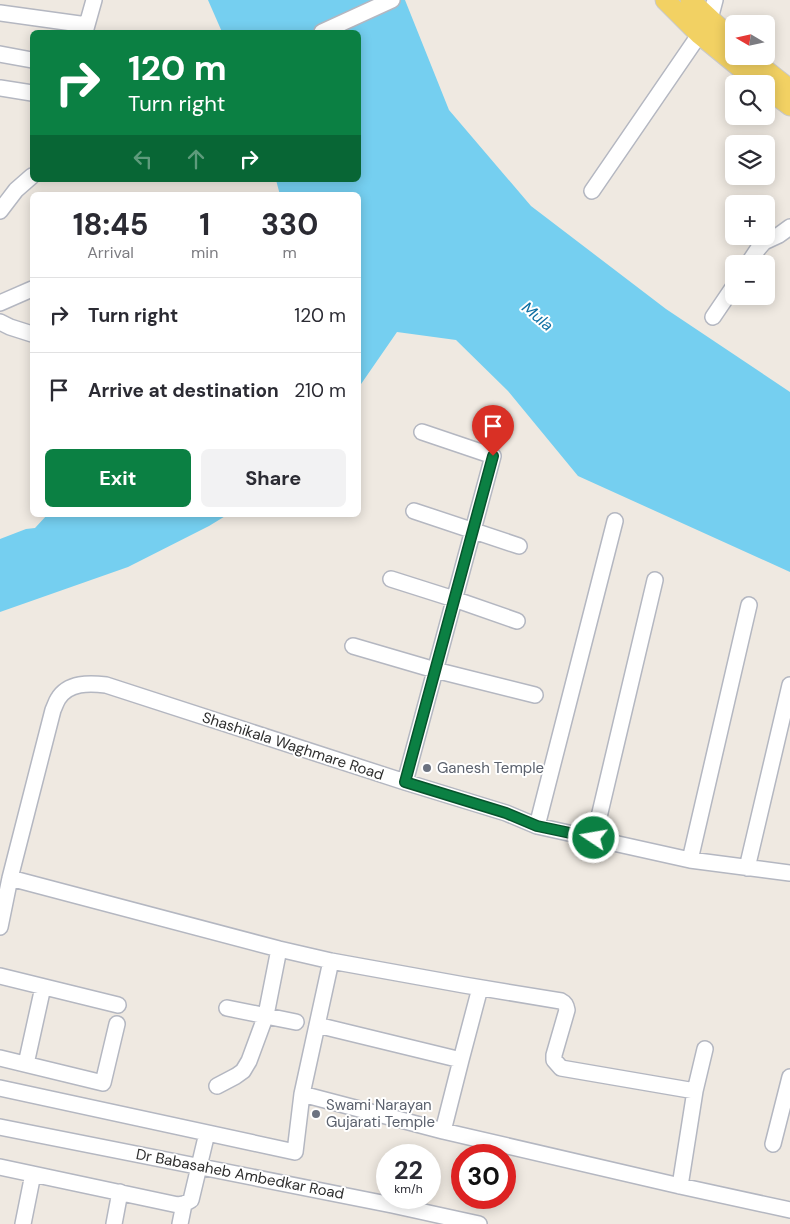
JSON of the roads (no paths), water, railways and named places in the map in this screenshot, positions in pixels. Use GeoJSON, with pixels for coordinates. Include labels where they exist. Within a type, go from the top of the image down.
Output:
{"type":"FeatureCollection","features":[{"type":"Feature","properties":{"kind":"main road"},"geometry":{"type":"LineString","coordinates":[[665,0],[700,35],[749,75]]}},
{"type":"Feature","properties":{"kind":"main road"},"geometry":{"type":"LineString","coordinates":[[690,0],[725,33]]}},
{"type":"Feature","properties":{"kind":"main road"},"geometry":{"type":"LineString","coordinates":[[760,65],[790,89]]}},
{"type":"Feature","properties":{"kind":"main road"},"geometry":{"type":"LineString","coordinates":[[775,95],[790,106]]}},
{"type":"Feature","properties":{"kind":"street"},"geometry":{"type":"LineString","coordinates":[[0,13],[86,29],[94,0]]}},
{"type":"Feature","properties":{"kind":"street"},"geometry":{"type":"LineString","coordinates":[[326,30],[392,0]]}},
{"type":"Feature","properties":{"kind":"street"},"geometry":{"type":"LineString","coordinates":[[592,191],[700,35],[710,19],[715,0]]}},
{"type":"Feature","properties":{"kind":"street"},"geometry":{"type":"LineString","coordinates":[[0,54],[30,60]]}},
{"type":"Feature","properties":{"kind":"street"},"geometry":{"type":"LineString","coordinates":[[0,88],[30,93]]}},
{"type":"Feature","properties":{"kind":"street"},"geometry":{"type":"LineString","coordinates":[[0,211],[16,190],[30,178]]}},
{"type":"Feature","properties":{"kind":"street"},"geometry":{"type":"LineString","coordinates":[[754,255],[764,242],[790,226]]}},
{"type":"Feature","properties":{"kind":"street"},"geometry":{"type":"LineString","coordinates":[[0,303],[30,290]]}},
{"type":"Feature","properties":{"kind":"street"},"geometry":{"type":"LineString","coordinates":[[713,317],[725,299]]}},
{"type":"Feature","properties":{"kind":"street"},"geometry":{"type":"LineString","coordinates":[[0,322],[10,328],[30,333]]}},
{"type":"Feature","properties":{"kind":"street"},"geometry":{"type":"LineString","coordinates":[[405,782],[493,456],[422,432]]}},
{"type":"Feature","properties":{"kind":"street"},"geometry":{"type":"LineString","coordinates":[[414,511],[519,546]]}},
{"type":"Feature","properties":{"kind":"street"},"geometry":{"type":"LineString","coordinates":[[537,826],[615,521]]}},
{"type":"Feature","properties":{"kind":"street"},"geometry":{"type":"LineString","coordinates":[[391,579],[517,621]]}},
{"type":"Feature","properties":{"kind":"street"},"geometry":{"type":"LineString","coordinates":[[594,838],[655,580]]}},
{"type":"Feature","properties":{"kind":"street"},"geometry":{"type":"LineString","coordinates":[[690,860],[749,605]]}},
{"type":"Feature","properties":{"kind":"street"},"geometry":{"type":"LineString","coordinates":[[353,646],[435,670],[535,695]]}},
{"type":"Feature","properties":{"kind":"street","name":"Shashikala Waghmare Road"},"geometry":{"type":"LineString","coordinates":[[1,920],[8,870],[53,710],[58,697],[66,690],[88,683],[106,685],[506,813],[537,826],[690,860],[790,874]]}},
{"type":"Feature","properties":{"kind":"street"},"geometry":{"type":"LineString","coordinates":[[747,868],[790,685]]}},
{"type":"Feature","properties":{"kind":"street"},"geometry":{"type":"LineString","coordinates":[[8,870],[279,949],[331,961],[561,1001],[567,1010],[554,1055],[554,1060],[561,1068],[695,1091]]}},
{"type":"Feature","properties":{"kind":"street"},"geometry":{"type":"LineString","coordinates":[[217,1086],[236,1076],[249,1061],[266,1016],[279,949]]}},
{"type":"Feature","properties":{"kind":"street"},"geometry":{"type":"LineString","coordinates":[[0,1088],[295,1152],[302,1094],[331,961]]}},
{"type":"Feature","properties":{"kind":"street"},"geometry":{"type":"LineString","coordinates":[[0,976],[118,1005]]}},
{"type":"Feature","properties":{"kind":"street"},"geometry":{"type":"LineString","coordinates":[[26,1064],[43,987]]}},
{"type":"Feature","properties":{"kind":"street"},"geometry":{"type":"LineString","coordinates":[[443,1131],[480,988]]}},
{"type":"Feature","properties":{"kind":"street"},"geometry":{"type":"LineString","coordinates":[[226,1008],[296,1022]]}},
{"type":"Feature","properties":{"kind":"street"},"geometry":{"type":"LineString","coordinates":[[0,1058],[103,1083],[116,1024]]}},
{"type":"Feature","properties":{"kind":"street"},"geometry":{"type":"LineString","coordinates":[[317,1025],[461,1060]]}},
{"type":"Feature","properties":{"kind":"street"},"geometry":{"type":"LineString","coordinates":[[680,1186],[695,1091],[705,1050]]}},
{"type":"Feature","properties":{"kind":"street"},"geometry":{"type":"LineString","coordinates":[[773,1144],[785,1119],[790,1077]]}},
{"type":"Feature","properties":{"kind":"street"},"geometry":{"type":"LineString","coordinates":[[302,1094],[443,1131],[790,1210]]}},
{"type":"Feature","properties":{"kind":"street","name":"Dr Babasaheb Ambedkar Road"},"geometry":{"type":"LineString","coordinates":[[0,1126],[392,1204],[479,1224]]}},
{"type":"Feature","properties":{"kind":"street"},"geometry":{"type":"LineString","coordinates":[[0,1167],[178,1205],[191,1200],[207,1133]]}},
{"type":"Feature","properties":{"kind":"street"},"geometry":{"type":"LineString","coordinates":[[24,1224],[34,1174]]}},
{"type":"Feature","properties":{"kind":"street"},"geometry":{"type":"LineString","coordinates":[[114,1224],[120,1192]]}},
{"type":"Feature","properties":{"kind":"street"},"geometry":{"type":"LineString","coordinates":[[180,1224],[184,1204]]}},
{"type":"Feature","properties":{"kind":"water","name":"Mula"},"geometry":{"type":"Polygon","coordinates":[[[208,0],[405,0],[449,110],[531,206],[666,309],[790,392],[790,572],[578,476],[508,391],[456,340],[397,332],[361,384],[361,192],[279,192],[277,182],[361,182],[361,30],[221,30],[208,0]]]}},
{"type":"Feature","properties":{"kind":"water"},"geometry":{"type":"Polygon","coordinates":[[[45,517],[224,517],[128,567],[0,612],[0,539],[26,529],[35,528],[45,517]]]}},
{"type":"Feature","properties":{"kind":"place","name":"Ganesh Temple"},"geometry":{"type":"Point","coordinates":[427,768]}},
{"type":"Feature","properties":{"kind":"place","name":"Swami Narayan Gujarati Temple"},"geometry":{"type":"Point","coordinates":[316,1114]}}]}
